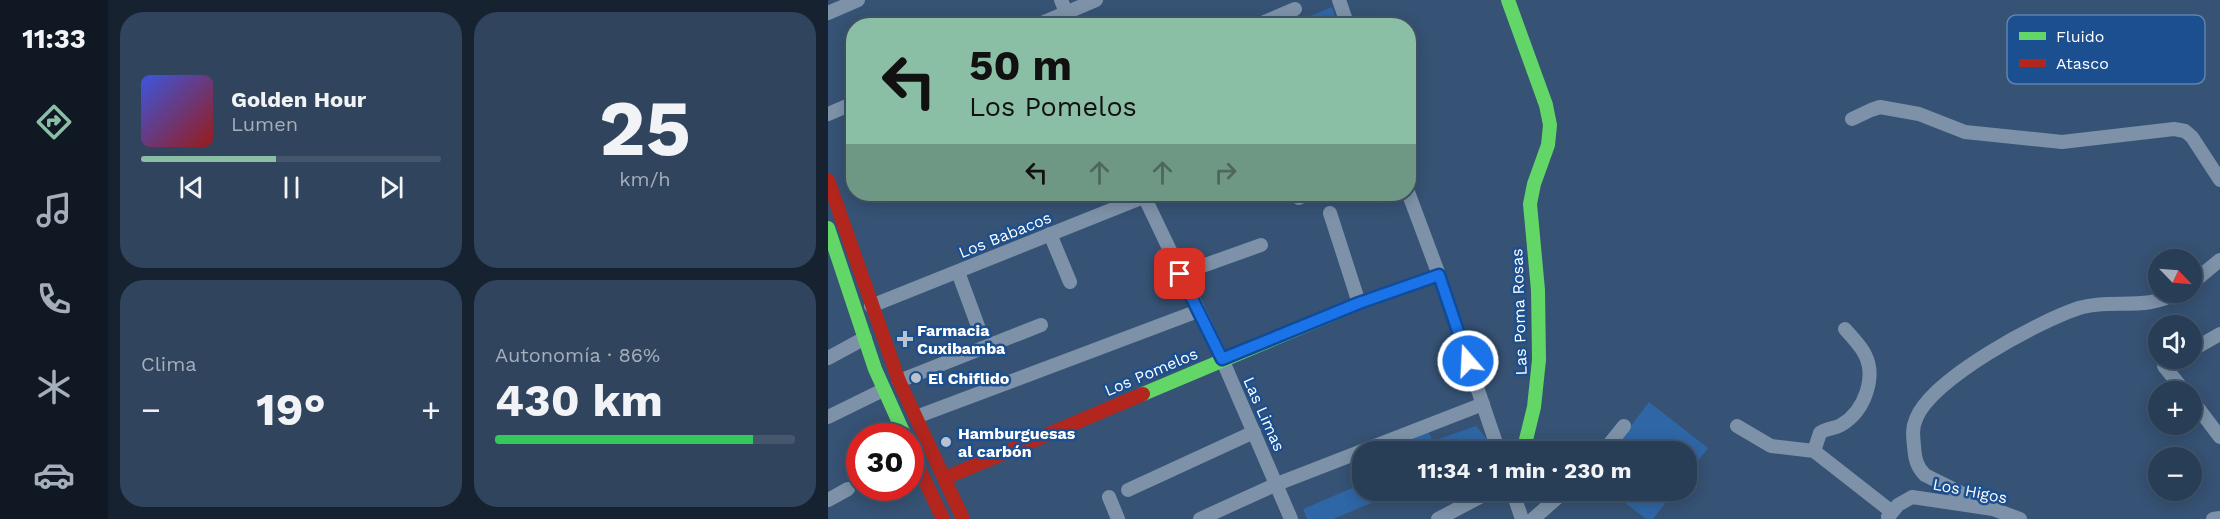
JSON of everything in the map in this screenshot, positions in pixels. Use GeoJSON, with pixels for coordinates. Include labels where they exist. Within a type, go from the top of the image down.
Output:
{"type":"FeatureCollection","features":[{"type":"Feature","properties":{"kind":"street"},"geometry":{"type":"LineString","coordinates":[[828,13],[858,0]]}},
{"type":"Feature","properties":{"kind":"street"},"geometry":{"type":"LineString","coordinates":[[1047,18],[1064,6],[1096,0]]}},
{"type":"Feature","properties":{"kind":"street"},"geometry":{"type":"LineString","coordinates":[[1339,0],[1345,18]]}},
{"type":"Feature","properties":{"kind":"street","name":"Las Poma Rosas"},"geometry":{"type":"LineString","coordinates":[[1508,0],[1516,28],[1547,109],[1550,126],[1530,204],[1537,265],[1538,393],[1527,441]]}},
{"type":"Feature","properties":{"kind":"street"},"geometry":{"type":"LineString","coordinates":[[1274,18],[1295,9]]}},
{"type":"Feature","properties":{"kind":"street"},"geometry":{"type":"LineString","coordinates":[[828,114],[846,106]]}},
{"type":"Feature","properties":{"kind":"street"},"geometry":{"type":"LineString","coordinates":[[1852,119],[1880,107],[1919,114],[1965,132],[2062,142],[2174,129],[2185,131],[2192,137],[2220,180]]}},
{"type":"Feature","properties":{"kind":"street"},"geometry":{"type":"LineString","coordinates":[[828,180],[899,381],[963,519]]}},
{"type":"Feature","properties":{"kind":"street","name":"Los Babacos"},"geometry":{"type":"LineString","coordinates":[[871,306],[1129,201]]}},
{"type":"Feature","properties":{"kind":"street","name":"Las Limas"},"geometry":{"type":"LineString","coordinates":[[1149,201],[1180,274],[1222,359],[1291,519]]}},
{"type":"Feature","properties":{"kind":"street"},"geometry":{"type":"LineString","coordinates":[[1411,201],[1495,441]]}},
{"type":"Feature","properties":{"kind":"street"},"geometry":{"type":"LineString","coordinates":[[1330,213],[1359,303]]}},
{"type":"Feature","properties":{"kind":"street"},"geometry":{"type":"LineString","coordinates":[[828,228],[883,390],[899,423]]}},
{"type":"Feature","properties":{"kind":"street"},"geometry":{"type":"LineString","coordinates":[[1050,234],[1070,282]]}},
{"type":"Feature","properties":{"kind":"street"},"geometry":{"type":"LineString","coordinates":[[1180,274],[1261,245]]}},
{"type":"Feature","properties":{"kind":"street"},"geometry":{"type":"LineString","coordinates":[[2202,275],[2220,260]]}},
{"type":"Feature","properties":{"kind":"street"},"geometry":{"type":"LineString","coordinates":[[958,272],[978,329]]}},
{"type":"Feature","properties":{"kind":"street","name":"Los Pomelos"},"geometry":{"type":"LineString","coordinates":[[945,478],[1222,359],[1359,303],[1439,275]]}},
{"type":"Feature","properties":{"kind":"street"},"geometry":{"type":"LineString","coordinates":[[1993,509],[1925,475],[1919,469],[1916,462],[1913,429],[1916,417],[1928,400],[1940,387],[2015,336],[2075,309],[2093,303],[2148,303]]}},
{"type":"Feature","properties":{"kind":"street"},"geometry":{"type":"LineString","coordinates":[[916,417],[1198,311]]}},
{"type":"Feature","properties":{"kind":"street"},"geometry":{"type":"LineString","coordinates":[[899,381],[1041,325]]}},
{"type":"Feature","properties":{"kind":"street"},"geometry":{"type":"LineString","coordinates":[[1815,451],[1820,433],[1842,424],[1856,411],[1865,397],[1869,383],[1869,365],[1864,352],[1845,329]]}},
{"type":"Feature","properties":{"kind":"street"},"geometry":{"type":"LineString","coordinates":[[2202,344],[2220,334]]}},
{"type":"Feature","properties":{"kind":"street"},"geometry":{"type":"LineString","coordinates":[[828,358],[865,338]]}},
{"type":"Feature","properties":{"kind":"street"},"geometry":{"type":"LineString","coordinates":[[2166,369],[2176,381]]}},
{"type":"Feature","properties":{"kind":"street"},"geometry":{"type":"LineString","coordinates":[[828,417],[883,390]]}},
{"type":"Feature","properties":{"kind":"street"},"geometry":{"type":"LineString","coordinates":[[1200,519],[1277,484],[1483,404]]}},
{"type":"Feature","properties":{"kind":"street"},"geometry":{"type":"LineString","coordinates":[[2202,413],[2220,437]]}},
{"type":"Feature","properties":{"kind":"street"},"geometry":{"type":"LineString","coordinates":[[1612,441],[1624,426]]}},
{"type":"Feature","properties":{"kind":"street"},"geometry":{"type":"LineString","coordinates":[[1737,426],[1771,446],[1815,451],[1890,516]]}},
{"type":"Feature","properties":{"kind":"street"},"geometry":{"type":"LineString","coordinates":[[1128,490],[1254,432]]}},
{"type":"Feature","properties":{"kind":"street"},"geometry":{"type":"LineString","coordinates":[[924,478],[943,519]]}},
{"type":"Feature","properties":{"kind":"street"},"geometry":{"type":"LineString","coordinates":[[828,500],[846,490]]}},
{"type":"Feature","properties":{"kind":"street"},"geometry":{"type":"LineString","coordinates":[[1108,497],[1118,519]]}},
{"type":"Feature","properties":{"kind":"street","name":"Los Higos"},"geometry":{"type":"LineString","coordinates":[[1890,516],[1905,499],[1912,497],[1993,509],[2020,519]]}},
{"type":"Feature","properties":{"kind":"street"},"geometry":{"type":"LineString","coordinates":[[1438,519],[1472,501]]}},
{"type":"Feature","properties":{"kind":"street"},"geometry":{"type":"LineString","coordinates":[[1516,501],[1522,519]]}},
{"type":"Feature","properties":{"kind":"street"},"geometry":{"type":"LineString","coordinates":[[1533,519],[1553,501]]}},
{"type":"Feature","properties":{"kind":"street"},"geometry":{"type":"LineString","coordinates":[[2213,519],[2220,518]]}},
{"type":"Feature","properties":{"kind":"shaded area"},"geometry":{"type":"Polygon","coordinates":[[[1332,7],[1336,18],[1305,18],[1332,7]]]}},
{"type":"Feature","properties":{"kind":"shaded area"},"geometry":{"type":"Polygon","coordinates":[[[1649,402],[1708,448],[1697,462],[1697,441],[1619,441],[1649,402]]]}},
{"type":"Feature","properties":{"kind":"shaded area"},"geometry":{"type":"Polygon","coordinates":[[[1476,426],[1488,441],[1433,441],[1476,426]]]}},
{"type":"Feature","properties":{"kind":"shaded area"},"geometry":{"type":"Polygon","coordinates":[[[1428,431],[1433,441],[1405,441],[1428,431]]]}},
{"type":"Feature","properties":{"kind":"shaded area"},"geometry":{"type":"Polygon","coordinates":[[[1352,488],[1352,501],[1376,501],[1333,519],[1307,519],[1303,509],[1352,488]]]}},
{"type":"Feature","properties":{"kind":"shaded area"},"geometry":{"type":"Polygon","coordinates":[[[1623,501],[1667,501],[1653,519],[1646,519],[1623,501]]]}},
{"type":"Feature","properties":{"kind":"traffic: fast"},"geometry":{"type":"LineString","coordinates":[[1508,0],[1546,105],[1550,125],[1548,145],[1534,184],[1530,204],[1538,290],[1539,360],[1534,407],[1526,441]]}},
{"type":"Feature","properties":{"kind":"traffic: fast"},"geometry":{"type":"LineString","coordinates":[[828,228],[875,369],[899,423]]}},
{"type":"Feature","properties":{"kind":"traffic: fast"},"geometry":{"type":"LineString","coordinates":[[1143,394],[1359,303],[1439,275]]}},
{"type":"Feature","properties":{"kind":"traffic: jam"},"geometry":{"type":"LineString","coordinates":[[828,180],[899,381],[963,519]]}},
{"type":"Feature","properties":{"kind":"traffic: jam"},"geometry":{"type":"LineString","coordinates":[[945,478],[1143,394]]}},
{"type":"Feature","properties":{"kind":"traffic: jam"},"geometry":{"type":"LineString","coordinates":[[924,479],[943,519]]}},
{"type":"Feature","properties":{"kind":"place","name":"Farmacia Cuxibamba"},"geometry":{"type":"Point","coordinates":[905,339]}},
{"type":"Feature","properties":{"kind":"place","name":"El Chiflido"},"geometry":{"type":"Point","coordinates":[916,378]}},
{"type":"Feature","properties":{"kind":"place","name":"Hamburguesas al carbón"},"geometry":{"type":"Point","coordinates":[946,442]}},
{"type":"Feature","properties":{"kind":"route"},"geometry":{"type":"LineString","coordinates":[[1180,274],[1222,359],[1359,303],[1439,275],[1468,361]]}}]}
